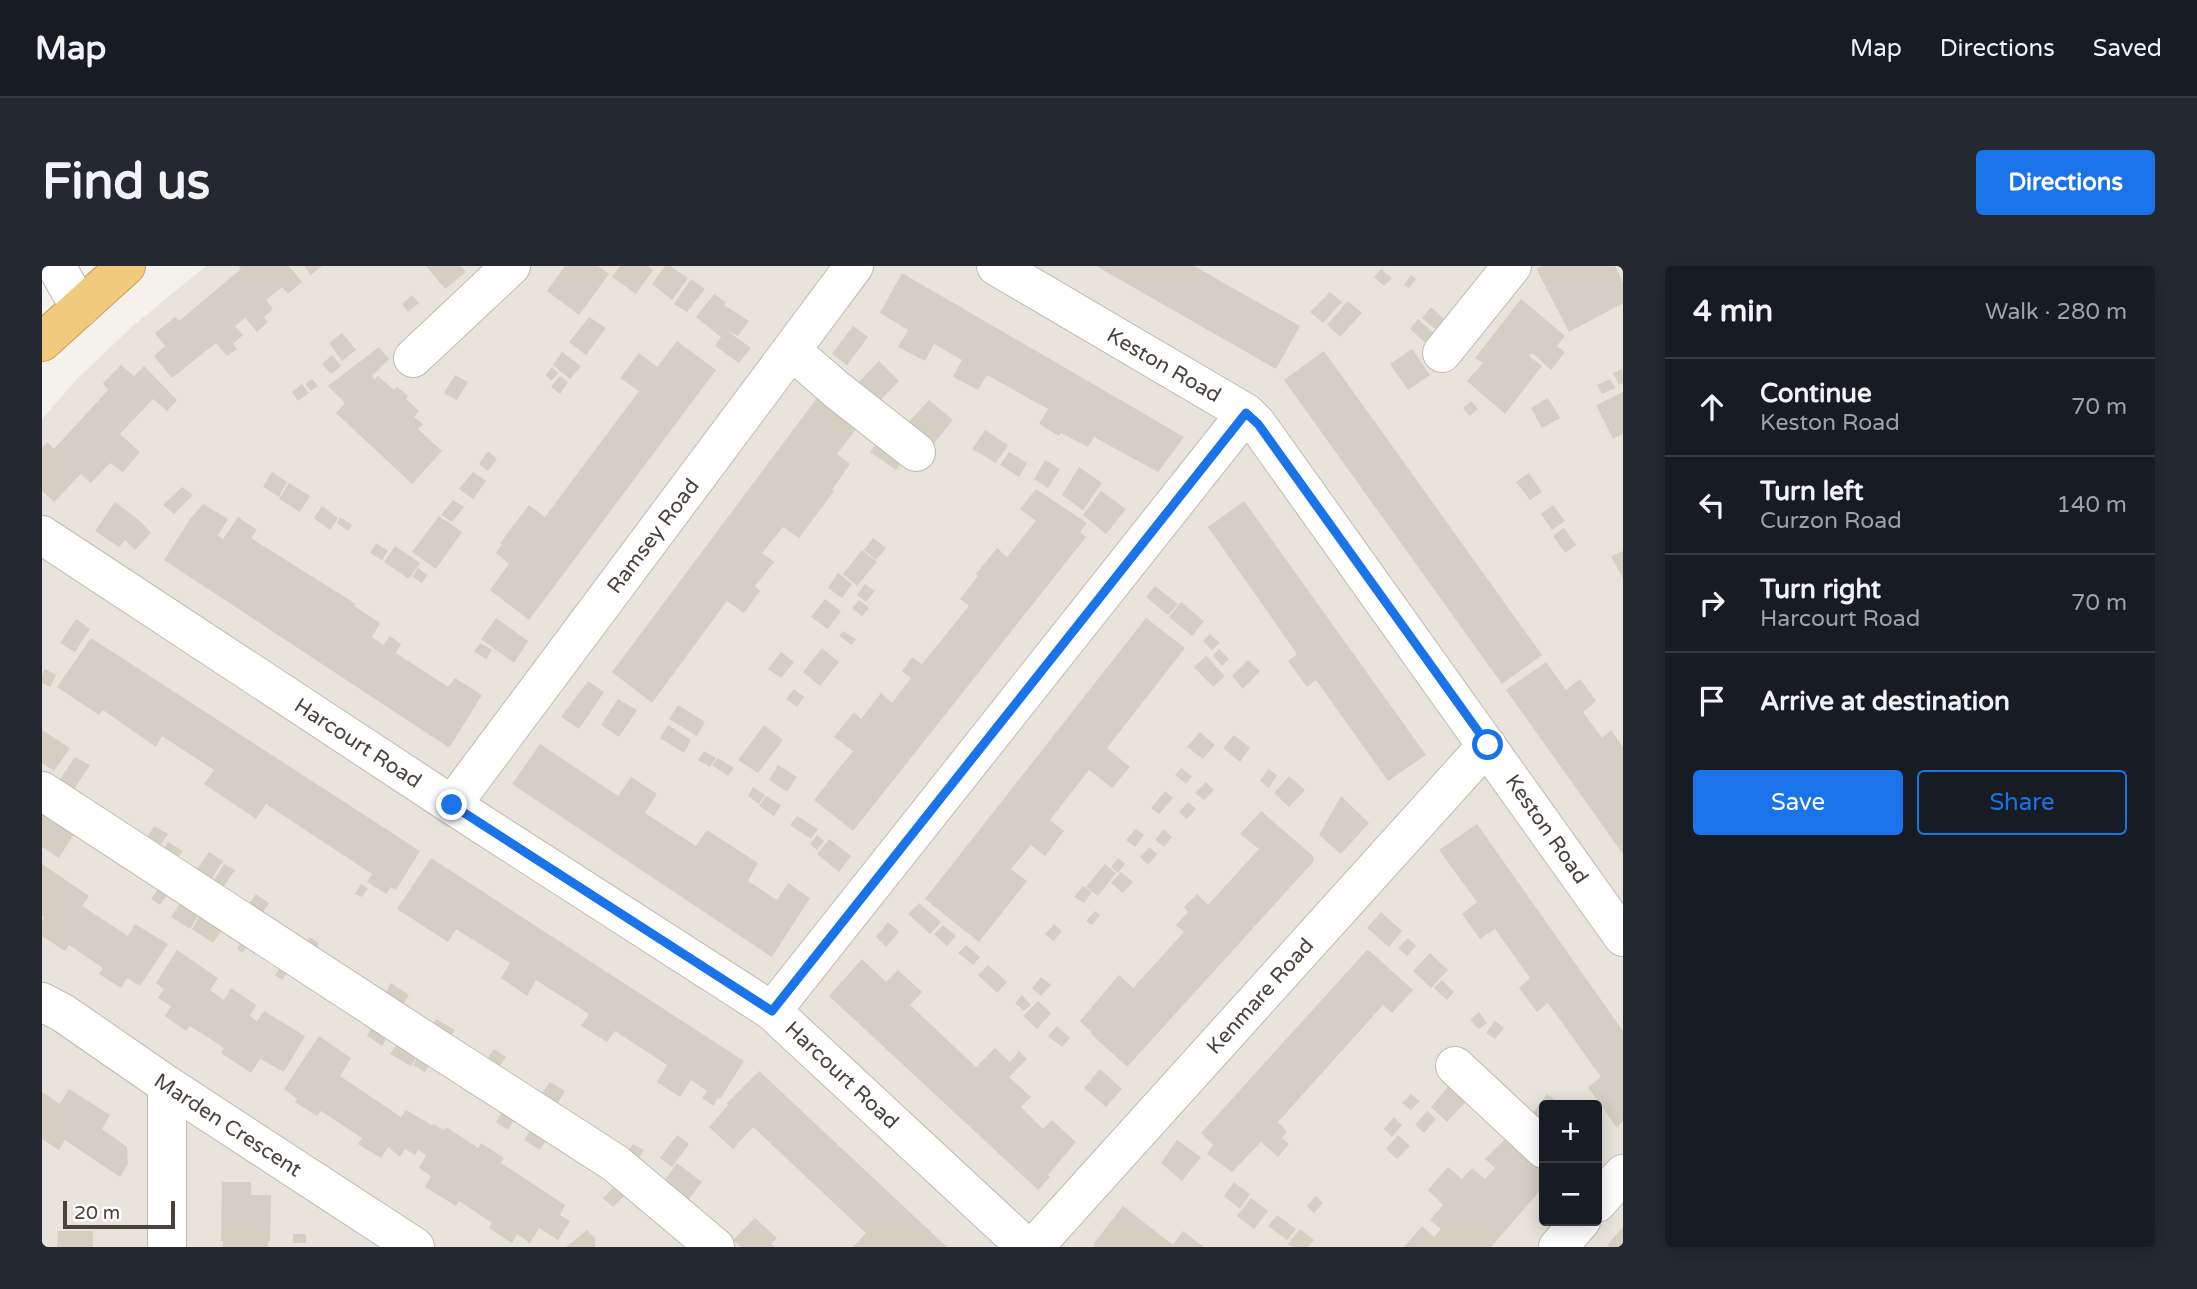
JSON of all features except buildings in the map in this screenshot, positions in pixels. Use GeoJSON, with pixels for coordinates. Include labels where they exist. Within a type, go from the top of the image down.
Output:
{"type":"FeatureCollection","features":[{"type":"Feature","properties":{"kind":"highway"},"geometry":{"type":"LineString","coordinates":[[42,342],[125,266]]}},
{"type":"Feature","properties":{"kind":"street"},"geometry":{"type":"LineString","coordinates":[[56,266],[80,308]]}},
{"type":"Feature","properties":{"kind":"street"},"geometry":{"type":"LineString","coordinates":[[413,358],[510,266]]}},
{"type":"Feature","properties":{"kind":"street","name":"Ramsey Road"},"geometry":{"type":"LineString","coordinates":[[452,805],[854,266]]}},
{"type":"Feature","properties":{"kind":"street","name":"Keston Road"},"geometry":{"type":"LineString","coordinates":[[996,266],[1246,413],[1258,424],[1623,937]]}},
{"type":"Feature","properties":{"kind":"street"},"geometry":{"type":"LineString","coordinates":[[1442,353],[1512,266]]}},
{"type":"Feature","properties":{"kind":"street"},"geometry":{"type":"LineString","coordinates":[[792,351],[916,452]]}},
{"type":"Feature","properties":{"kind":"street"},"geometry":{"type":"LineString","coordinates":[[772,1011],[1246,413]]}},
{"type":"Feature","properties":{"kind":"street","name":"Harcourt Road"},"geometry":{"type":"LineString","coordinates":[[42,535],[452,805],[772,1011],[1026,1247]]}},
{"type":"Feature","properties":{"kind":"street","name":"Kenmare Road"},"geometry":{"type":"LineString","coordinates":[[1034,1247],[1488,745]]}},
{"type":"Feature","properties":{"kind":"street"},"geometry":{"type":"LineString","coordinates":[[42,791],[615,1163],[715,1247]]}},
{"type":"Feature","properties":{"kind":"street","name":"Marden Crescent"},"geometry":{"type":"LineString","coordinates":[[42,1002],[63,1013],[167,1085],[415,1247]]}},
{"type":"Feature","properties":{"kind":"street"},"geometry":{"type":"LineString","coordinates":[[1455,1066],[1539,1144]]}},
{"type":"Feature","properties":{"kind":"street"},"geometry":{"type":"LineString","coordinates":[[167,1085],[167,1247]]}},
{"type":"Feature","properties":{"kind":"street"},"geometry":{"type":"LineString","coordinates":[[1558,1247],[1576,1226]]}},
{"type":"Feature","properties":{"kind":"shaded area"},"geometry":{"type":"Polygon","coordinates":[[[206,266],[1623,266],[1623,1247],[42,1247],[42,419],[77,379],[135,324],[206,266]]]}},
{"type":"Feature","properties":{"kind":"route"},"geometry":{"type":"LineString","coordinates":[[452,805],[772,1011],[1246,413],[1258,424],[1488,745]]}}]}
